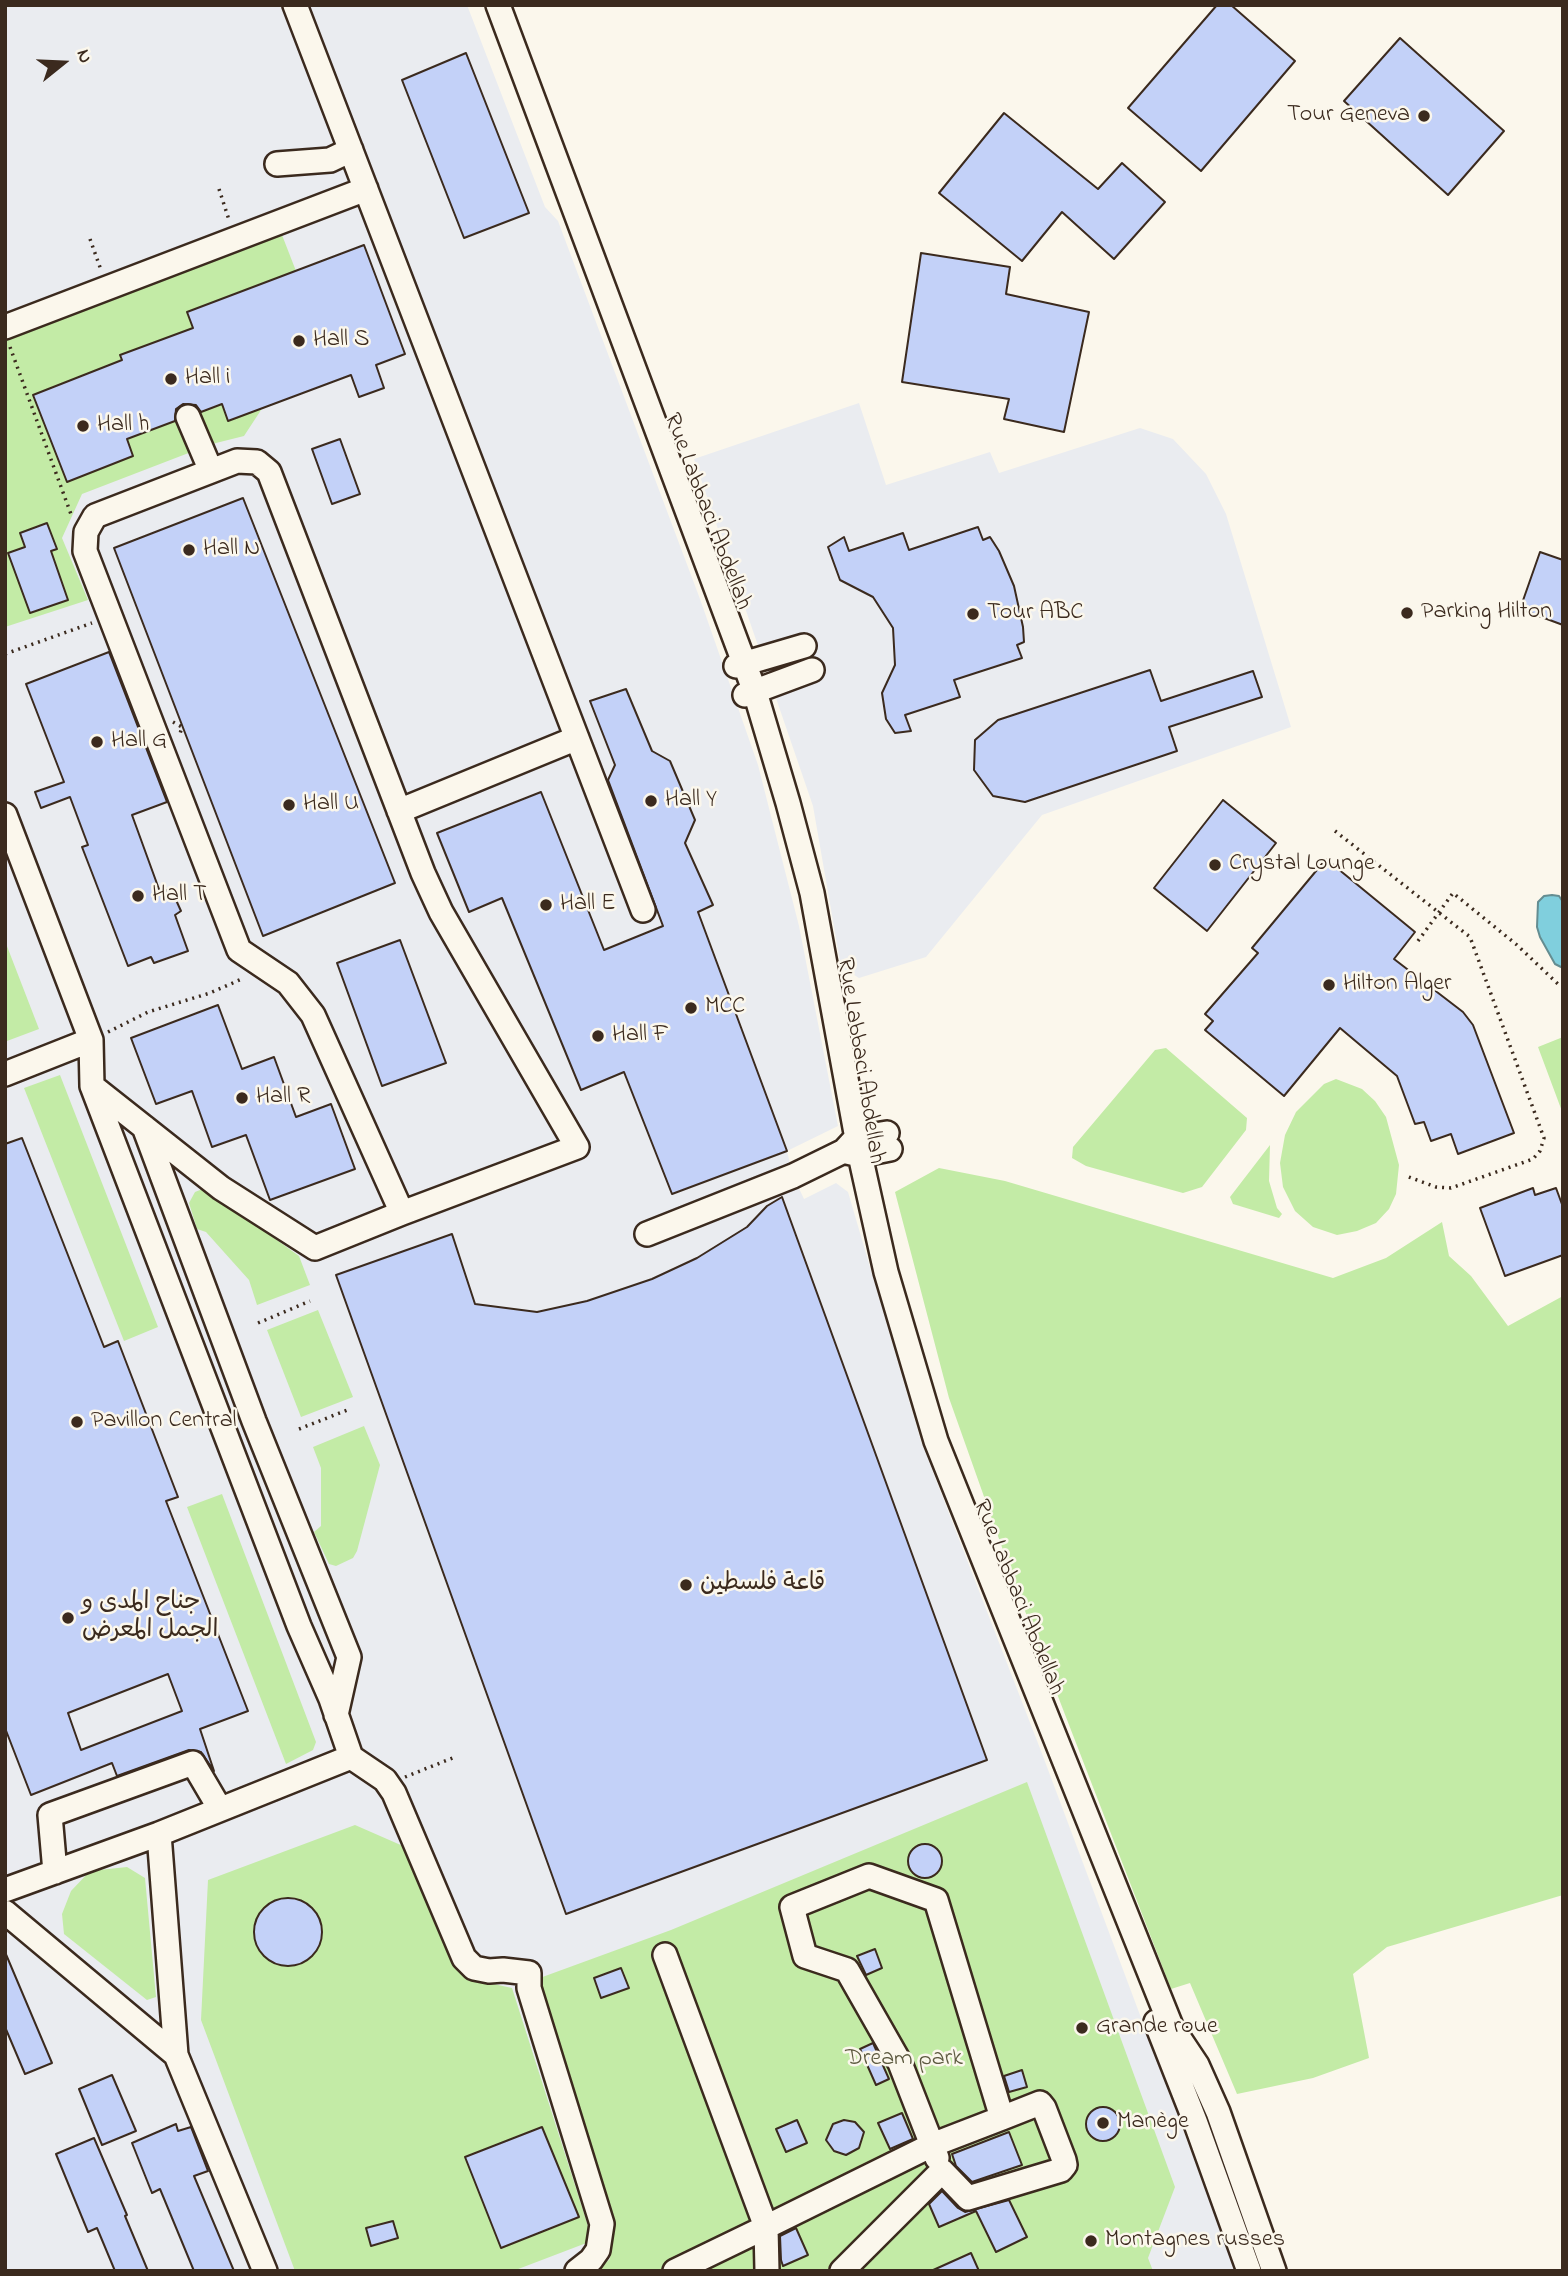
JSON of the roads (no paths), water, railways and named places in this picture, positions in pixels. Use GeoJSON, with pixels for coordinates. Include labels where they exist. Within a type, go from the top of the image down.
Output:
{"type":"FeatureCollection","features":[{"type":"Feature","properties":{"kind":"street"},"geometry":{"type":"LineString","coordinates":[[295,5],[643,910]]}},
{"type":"Feature","properties":{"kind":"street","name":"Rue Labbaci Abdellah"},"geometry":{"type":"LineString","coordinates":[[485,5],[741,665]]}},
{"type":"Feature","properties":{"kind":"street","name":"Rue Labbaci Abdellah"},"geometry":{"type":"LineString","coordinates":[[498,5],[741,665],[788,803],[812,893],[853,1148],[877,1276],[929,1442],[1195,2121],[1249,2271]]}},
{"type":"Feature","properties":{"kind":"street"},"geometry":{"type":"LineString","coordinates":[[276,164],[330,160],[351,150]]}},
{"type":"Feature","properties":{"kind":"street"},"geometry":{"type":"LineString","coordinates":[[7,337],[108,288],[366,189]]}},
{"type":"Feature","properties":{"kind":"street"},"geometry":{"type":"LineString","coordinates":[[188,417],[211,471]]}},
{"type":"Feature","properties":{"kind":"street"},"geometry":{"type":"LineString","coordinates":[[92,1086],[221,1188],[315,1248],[577,1147],[441,912],[423,873],[269,472],[257,462],[237,461],[95,516],[86,532],[85,551],[239,950],[288,983],[313,1014],[402,1213]]}},
{"type":"Feature","properties":{"kind":"street"},"geometry":{"type":"LineString","coordinates":[[741,665],[804,646]]}},
{"type":"Feature","properties":{"kind":"street"},"geometry":{"type":"LineString","coordinates":[[750,693],[812,670]]}},
{"type":"Feature","properties":{"kind":"street"},"geometry":{"type":"LineString","coordinates":[[399,811],[577,738]]}},
{"type":"Feature","properties":{"kind":"street"},"geometry":{"type":"LineString","coordinates":[[5,815],[91,1040],[92,1086],[351,1757],[385,1780],[394,1793],[464,1958],[474,1968],[528,1973],[529,1988],[602,2224],[598,2250],[591,2260],[577,2271]]}},
{"type":"Feature","properties":{"kind":"street"},"geometry":{"type":"LineString","coordinates":[[5,1074],[91,1040]]}},
{"type":"Feature","properties":{"kind":"street"},"geometry":{"type":"LineString","coordinates":[[144,1128],[254,1421],[349,1657],[336,1715]]}},
{"type":"Feature","properties":{"kind":"street"},"geometry":{"type":"LineString","coordinates":[[647,1234],[793,1176],[853,1148],[889,1141]]}},
{"type":"Feature","properties":{"kind":"street","name":"Rue Labbaci Abdellah"},"geometry":{"type":"LineString","coordinates":[[853,1148],[936,1441],[1171,2026],[1193,2058],[1218,2112],[1274,2271]]}},
{"type":"Feature","properties":{"kind":"street"},"geometry":{"type":"LineString","coordinates":[[5,1890],[220,1810],[351,1757]]}},
{"type":"Feature","properties":{"kind":"street"},"geometry":{"type":"LineString","coordinates":[[55,1872],[50,1815],[194,1763],[220,1810]]}},
{"type":"Feature","properties":{"kind":"street"},"geometry":{"type":"LineString","coordinates":[[159,1833],[176,2055],[265,2271]]}},
{"type":"Feature","properties":{"kind":"street"},"geometry":{"type":"LineString","coordinates":[[675,2271],[932,2145],[1002,2118],[1040,2103],[1065,2165],[1061,2170],[965,2198],[942,2171],[932,2145],[900,2063],[847,1970],[805,1956],[792,1907],[869,1876],[936,1900],[1002,2118]]}},
{"type":"Feature","properties":{"kind":"street"},"geometry":{"type":"LineString","coordinates":[[5,1912],[176,2055]]}},
{"type":"Feature","properties":{"kind":"street"},"geometry":{"type":"LineString","coordinates":[[665,1955],[766,2227],[767,2271]]}},
{"type":"Feature","properties":{"kind":"street"},"geometry":{"type":"LineString","coordinates":[[842,2271],[942,2171]]}},
{"type":"Feature","properties":{"kind":"water"},"geometry":{"type":"Polygon","coordinates":[[[1544,896],[1559,896],[1563,902],[1563,968],[1555,964],[1537,927],[1538,902],[1544,896]]]}},
{"type":"Feature","properties":{"kind":"place","name":"Tour Geneva"},"geometry":{"type":"Point","coordinates":[1424,116]}},
{"type":"Feature","properties":{"kind":"place","name":"Hall S"},"geometry":{"type":"Point","coordinates":[299,341]}},
{"type":"Feature","properties":{"kind":"place","name":"Hall i"},"geometry":{"type":"Point","coordinates":[171,379]}},
{"type":"Feature","properties":{"kind":"place","name":"Hall h"},"geometry":{"type":"Point","coordinates":[83,426]}},
{"type":"Feature","properties":{"kind":"place","name":"Hall N"},"geometry":{"type":"Point","coordinates":[189,550]}},
{"type":"Feature","properties":{"kind":"place","name":"Parking Hilton"},"geometry":{"type":"Point","coordinates":[1407,613]}},
{"type":"Feature","properties":{"kind":"place","name":"Tour ABC"},"geometry":{"type":"Point","coordinates":[973,614]}},
{"type":"Feature","properties":{"kind":"place","name":"Hall G"},"geometry":{"type":"Point","coordinates":[97,742]}},
{"type":"Feature","properties":{"kind":"place","name":"Hall Y"},"geometry":{"type":"Point","coordinates":[651,801]}},
{"type":"Feature","properties":{"kind":"place","name":"Hall U"},"geometry":{"type":"Point","coordinates":[289,805]}},
{"type":"Feature","properties":{"kind":"place","name":"Crystal Lounge"},"geometry":{"type":"Point","coordinates":[1215,865]}},
{"type":"Feature","properties":{"kind":"place","name":"Hall T"},"geometry":{"type":"Point","coordinates":[138,896]}},
{"type":"Feature","properties":{"kind":"place","name":"Hall E"},"geometry":{"type":"Point","coordinates":[546,905]}},
{"type":"Feature","properties":{"kind":"place","name":"Hilton Alger"},"geometry":{"type":"Point","coordinates":[1329,985]}},
{"type":"Feature","properties":{"kind":"place","name":"MCC"},"geometry":{"type":"Point","coordinates":[691,1008]}},
{"type":"Feature","properties":{"kind":"place","name":"Hall F"},"geometry":{"type":"Point","coordinates":[598,1036]}},
{"type":"Feature","properties":{"kind":"place","name":"Hall R"},"geometry":{"type":"Point","coordinates":[242,1098]}},
{"type":"Feature","properties":{"kind":"place","name":"Pavillon Central"},"geometry":{"type":"Point","coordinates":[77,1422]}},
{"type":"Feature","properties":{"kind":"place","name":"قاعة فلسطين"},"geometry":{"type":"Point","coordinates":[686,1585]}},
{"type":"Feature","properties":{"kind":"place","name":"جناح المدى و الجمل المعرض"},"geometry":{"type":"Point","coordinates":[68,1618]}},
{"type":"Feature","properties":{"kind":"place","name":"Grande roue"},"geometry":{"type":"Point","coordinates":[1082,2028]}},
{"type":"Feature","properties":{"kind":"place","name":"Manège"},"geometry":{"type":"Point","coordinates":[1103,2123]}},
{"type":"Feature","properties":{"kind":"place","name":"Montagnes russes"},"geometry":{"type":"Point","coordinates":[1091,2241]}},
{"type":"Feature","properties":{"kind":"park label","name":"Dream park"},"geometry":{"type":"Point","coordinates":[904,2060]}}]}
